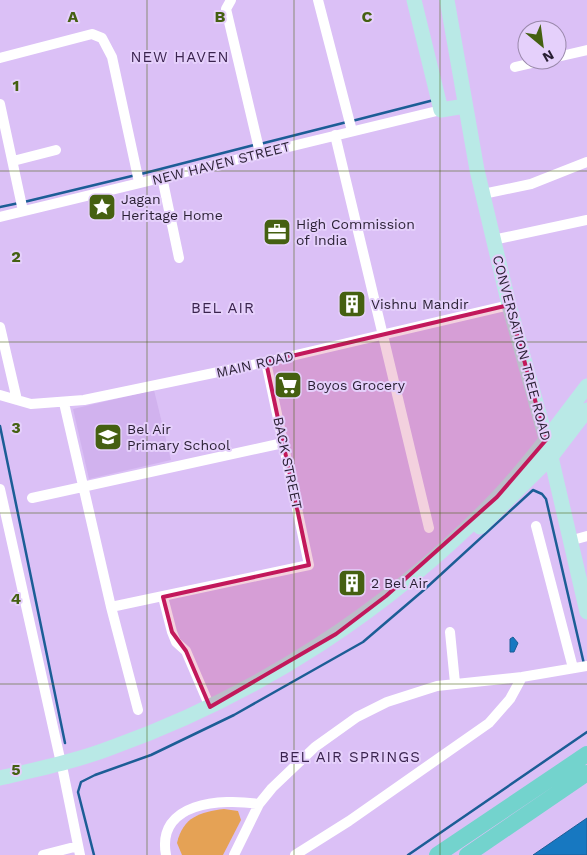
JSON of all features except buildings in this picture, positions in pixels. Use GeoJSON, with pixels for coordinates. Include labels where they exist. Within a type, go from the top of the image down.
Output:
{"type":"FeatureCollection","features":[{"type":"Feature","properties":{"kind":"main road"},"geometry":{"type":"LineString","coordinates":[[414,0],[440,101],[465,106]]}},
{"type":"Feature","properties":{"kind":"main road","name":"CONVERSATION TREE ROAD"},"geometry":{"type":"LineString","coordinates":[[447,0],[465,106],[483,194],[509,305],[551,457],[587,612]]}},
{"type":"Feature","properties":{"kind":"main road"},"geometry":{"type":"LineString","coordinates":[[0,788],[111,748],[267,677],[336,634],[441,552],[490,504],[546,440],[587,386]]}},
{"type":"Feature","properties":{"kind":"main road"},"geometry":{"type":"LineString","coordinates":[[0,778],[114,757],[175,733],[216,714],[340,641],[391,604],[504,506],[551,457],[587,410]]}},
{"type":"Feature","properties":{"kind":"main road"},"geometry":{"type":"LineString","coordinates":[[437,855],[587,754]]}},
{"type":"Feature","properties":{"kind":"main road"},"geometry":{"type":"LineString","coordinates":[[467,855],[587,773]]}},
{"type":"Feature","properties":{"kind":"street"},"geometry":{"type":"LineString","coordinates":[[231,0],[226,9],[260,153]]}},
{"type":"Feature","properties":{"kind":"street"},"geometry":{"type":"LineString","coordinates":[[318,0],[352,131]]}},
{"type":"Feature","properties":{"kind":"street"},"geometry":{"type":"LineString","coordinates":[[0,58],[92,34],[102,38],[112,57],[138,177]]}},
{"type":"Feature","properties":{"kind":"street"},"geometry":{"type":"LineString","coordinates":[[567,55],[587,50]]}},
{"type":"Feature","properties":{"kind":"street","name":"NEW HAVEN STREET"},"geometry":{"type":"LineString","coordinates":[[0,217],[22,208],[138,177],[162,177],[352,131],[440,101]]}},
{"type":"Feature","properties":{"kind":"street"},"geometry":{"type":"LineString","coordinates":[[0,104],[22,208]]}},
{"type":"Feature","properties":{"kind":"street"},"geometry":{"type":"LineString","coordinates":[[335,135],[430,528]]}},
{"type":"Feature","properties":{"kind":"street"},"geometry":{"type":"LineString","coordinates":[[13,161],[56,150]]}},
{"type":"Feature","properties":{"kind":"street"},"geometry":{"type":"LineString","coordinates":[[483,194],[531,184],[587,162]]}},
{"type":"Feature","properties":{"kind":"street"},"geometry":{"type":"LineString","coordinates":[[162,177],[179,258]]}},
{"type":"Feature","properties":{"kind":"street"},"geometry":{"type":"LineString","coordinates":[[494,240],[587,220]]}},
{"type":"Feature","properties":{"kind":"street","name":"MAIN ROAD"},"geometry":{"type":"LineString","coordinates":[[3,396],[31,404],[64,403],[266,362],[383,333],[509,305]]}},
{"type":"Feature","properties":{"kind":"street"},"geometry":{"type":"LineString","coordinates":[[0,327],[17,400]]}},
{"type":"Feature","properties":{"kind":"street","name":"BACK STREET"},"geometry":{"type":"LineString","coordinates":[[163,597],[309,565],[266,362]]}},
{"type":"Feature","properties":{"kind":"street"},"geometry":{"type":"LineString","coordinates":[[64,403],[111,607],[138,710]]}},
{"type":"Feature","properties":{"kind":"street"},"geometry":{"type":"LineString","coordinates":[[32,498],[283,443]]}},
{"type":"Feature","properties":{"kind":"street"},"geometry":{"type":"LineString","coordinates":[[0,489],[79,850],[43,855]]}},
{"type":"Feature","properties":{"kind":"street"},"geometry":{"type":"LineString","coordinates":[[234,855],[259,804],[315,747],[358,716],[411,693],[455,683],[522,676],[580,667],[536,526]]}},
{"type":"Feature","properties":{"kind":"street"},"geometry":{"type":"LineString","coordinates":[[570,541],[587,536]]}},
{"type":"Feature","properties":{"kind":"street"},"geometry":{"type":"LineString","coordinates":[[111,607],[163,597],[176,642],[186,651],[208,703]]}},
{"type":"Feature","properties":{"kind":"street"},"geometry":{"type":"LineString","coordinates":[[450,632],[455,683]]}},
{"type":"Feature","properties":{"kind":"street"},"geometry":{"type":"LineString","coordinates":[[295,855],[350,821],[490,723],[510,699],[522,676]]}},
{"type":"Feature","properties":{"kind":"street"},"geometry":{"type":"LineString","coordinates":[[166,855],[164,842],[166,831],[173,821],[194,806],[229,801],[259,804]]}},
{"type":"Feature","properties":{"kind":"highlighted area"},"geometry":{"type":"Polygon","coordinates":[[[509,305],[546,440],[497,497],[386,596],[336,634],[210,707],[186,651],[172,632],[163,597],[309,565],[266,362],[509,305]]]}},
{"type":"Feature","properties":{"kind":"shaded area","name":"Bel Air Primary School"},"geometry":{"type":"Polygon","coordinates":[[[154,390],[171,460],[89,479],[73,409],[154,390]]]}},
{"type":"Feature","properties":{"kind":"shaded area"},"geometry":{"type":"Polygon","coordinates":[[[224,809],[238,811],[241,820],[223,855],[182,855],[177,843],[180,834],[188,822],[200,814],[224,809]]]}},
{"type":"Feature","properties":{"kind":"water"},"geometry":{"type":"Polygon","coordinates":[[[513,637],[518,643],[514,652],[510,652],[510,639],[513,637]]]}},
{"type":"Feature","properties":{"kind":"water"},"geometry":{"type":"Polygon","coordinates":[[[587,818],[587,855],[533,855],[587,818]]]}},
{"type":"Feature","properties":{"kind":"waterway"},"geometry":{"type":"LineString","coordinates":[[352,121],[434,100]]}},
{"type":"Feature","properties":{"kind":"waterway"},"geometry":{"type":"LineString","coordinates":[[260,144],[347,122]]}},
{"type":"Feature","properties":{"kind":"waterway"},"geometry":{"type":"LineString","coordinates":[[141,174],[254,145]]}},
{"type":"Feature","properties":{"kind":"waterway"},"geometry":{"type":"LineString","coordinates":[[24,202],[136,175]]}},
{"type":"Feature","properties":{"kind":"waterway"},"geometry":{"type":"LineString","coordinates":[[0,207],[19,203]]}},
{"type":"Feature","properties":{"kind":"waterway"},"geometry":{"type":"LineString","coordinates":[[0,426],[65,743]]}},
{"type":"Feature","properties":{"kind":"waterway"},"geometry":{"type":"LineString","coordinates":[[94,855],[78,792],[81,782],[151,755],[234,715],[363,642],[425,589],[533,490],[542,494],[546,499],[584,664]]}},
{"type":"Feature","properties":{"kind":"waterway"},"geometry":{"type":"LineString","coordinates":[[408,855],[587,732]]}},
{"type":"Feature","properties":{"kind":"place","name":"Jagan Heritage Home"},"geometry":{"type":"Point","coordinates":[102,207]}},
{"type":"Feature","properties":{"kind":"place","name":"High Commission of India"},"geometry":{"type":"Point","coordinates":[277,232]}},
{"type":"Feature","properties":{"kind":"place","name":"Vishnu Mandir"},"geometry":{"type":"Point","coordinates":[352,304]}},
{"type":"Feature","properties":{"kind":"place","name":"Boyos Grocery"},"geometry":{"type":"Point","coordinates":[288,385]}},
{"type":"Feature","properties":{"kind":"place","name":"Bel Air Primary School"},"geometry":{"type":"Point","coordinates":[108,437]}},
{"type":"Feature","properties":{"kind":"place","name":"2 Bel Air"},"geometry":{"type":"Point","coordinates":[352,583]}},
{"type":"Feature","properties":{"kind":"district","name":"NEW HAVEN"},"geometry":{"type":"Point","coordinates":[180,57]}},
{"type":"Feature","properties":{"kind":"district","name":"BEL AIR"},"geometry":{"type":"Point","coordinates":[223,308]}},
{"type":"Feature","properties":{"kind":"district","name":"BEL AIR SPRINGS"},"geometry":{"type":"Point","coordinates":[350,757]}}]}
